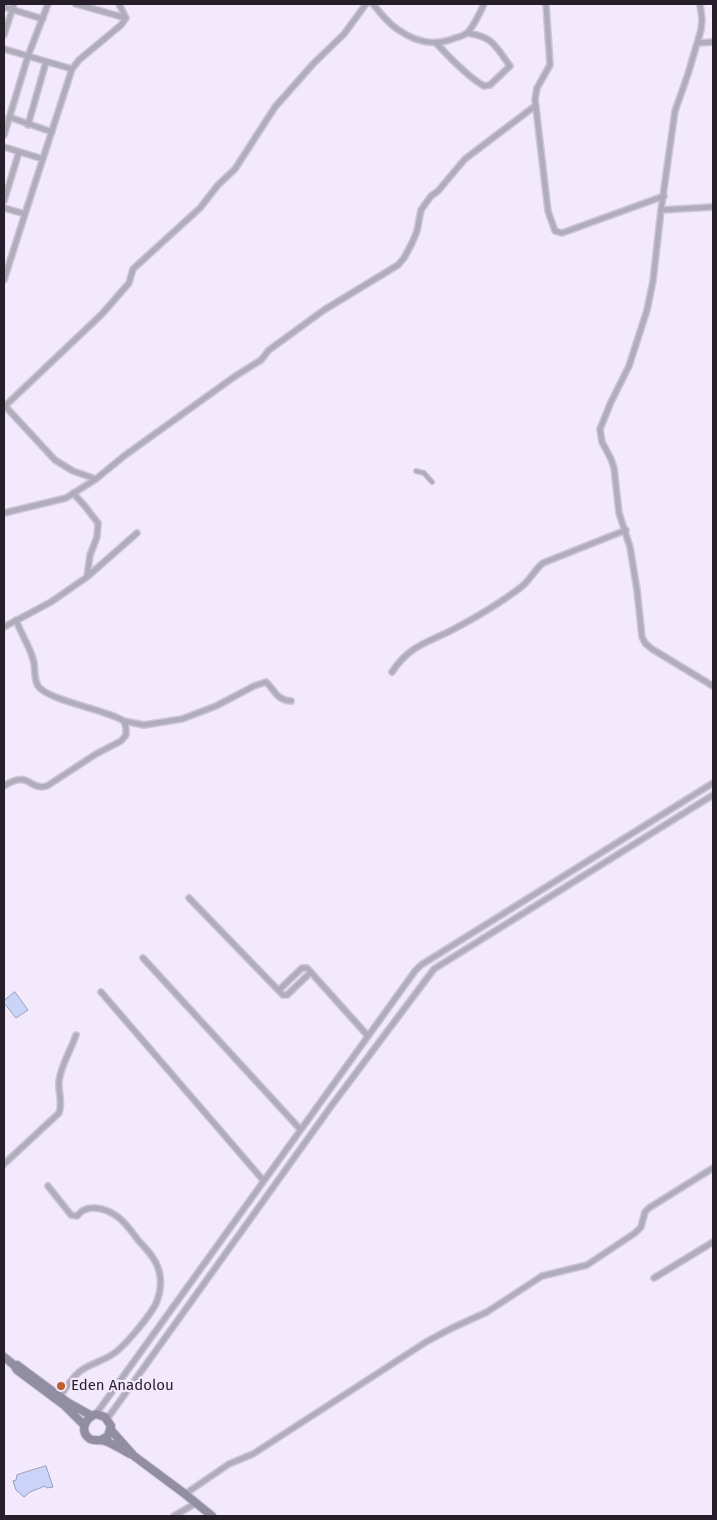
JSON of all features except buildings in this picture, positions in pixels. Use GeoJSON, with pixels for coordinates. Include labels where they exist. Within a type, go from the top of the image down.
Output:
{"type":"FeatureCollection","features":[{"type":"Feature","properties":{"kind":"main road"},"geometry":{"type":"LineString","coordinates":[[4,1357],[17,1370],[84,1424],[89,1438],[101,1440],[134,1456],[186,1494],[212,1516]]}},
{"type":"Feature","properties":{"kind":"main road"},"geometry":{"type":"LineString","coordinates":[[14,1365],[24,1368],[75,1407],[107,1418],[110,1429],[108,1436],[101,1440]]}},
{"type":"Feature","properties":{"kind":"main road"},"geometry":{"type":"LineString","coordinates":[[84,1424],[87,1419],[94,1415]]}},
{"type":"Feature","properties":{"kind":"main road"},"geometry":{"type":"LineString","coordinates":[[110,1429],[134,1456]]}},
{"type":"Feature","properties":{"kind":"street"},"geometry":{"type":"LineString","coordinates":[[4,35],[14,4]]}},
{"type":"Feature","properties":{"kind":"street"},"geometry":{"type":"LineString","coordinates":[[4,135],[28,56],[48,4]]}},
{"type":"Feature","properties":{"kind":"street"},"geometry":{"type":"LineString","coordinates":[[76,4],[126,18]]}},
{"type":"Feature","properties":{"kind":"street"},"geometry":{"type":"LineString","coordinates":[[119,4],[126,18]]}},
{"type":"Feature","properties":{"kind":"street"},"geometry":{"type":"LineString","coordinates":[[96,480],[73,471],[55,460],[5,407],[81,332],[102,314],[129,283],[133,269],[200,208],[218,185],[235,169],[275,107],[313,64],[344,34],[366,4]]}},
{"type":"Feature","properties":{"kind":"street"},"geometry":{"type":"LineString","coordinates":[[372,4],[383,17],[402,33],[415,40],[437,44],[467,33],[485,36],[493,43],[510,66],[490,85],[484,86],[453,61],[437,44]]}},
{"type":"Feature","properties":{"kind":"street"},"geometry":{"type":"LineString","coordinates":[[467,33],[484,4]]}},
{"type":"Feature","properties":{"kind":"street"},"geometry":{"type":"LineString","coordinates":[[546,4],[550,65],[537,88],[534,99],[548,211],[554,231],[562,233],[664,196]]}},
{"type":"Feature","properties":{"kind":"street"},"geometry":{"type":"LineString","coordinates":[[700,4],[702,19],[698,43],[675,111],[664,182],[664,196],[653,281],[647,310],[630,366],[600,429],[602,442],[612,459],[614,468],[619,513],[626,530],[637,590],[640,631],[645,643],[713,686]]}},
{"type":"Feature","properties":{"kind":"street"},"geometry":{"type":"LineString","coordinates":[[4,7],[43,19]]}},
{"type":"Feature","properties":{"kind":"street"},"geometry":{"type":"LineString","coordinates":[[4,280],[72,70],[80,60],[121,25],[126,18]]}},
{"type":"Feature","properties":{"kind":"street"},"geometry":{"type":"LineString","coordinates":[[698,43],[713,42]]}},
{"type":"Feature","properties":{"kind":"street"},"geometry":{"type":"LineString","coordinates":[[4,49],[72,70]]}},
{"type":"Feature","properties":{"kind":"street"},"geometry":{"type":"LineString","coordinates":[[28,125],[46,62]]}},
{"type":"Feature","properties":{"kind":"street"},"geometry":{"type":"LineString","coordinates":[[4,513],[59,500],[96,480],[124,456],[234,377],[261,360],[269,350],[324,310],[400,263],[417,231],[421,210],[431,196],[465,160],[535,106]]}},
{"type":"Feature","properties":{"kind":"street"},"geometry":{"type":"LineString","coordinates":[[9,117],[52,132]]}},
{"type":"Feature","properties":{"kind":"street"},"geometry":{"type":"LineString","coordinates":[[4,147],[43,159]]}},
{"type":"Feature","properties":{"kind":"street"},"geometry":{"type":"LineString","coordinates":[[4,201],[19,152]]}},
{"type":"Feature","properties":{"kind":"street"},"geometry":{"type":"LineString","coordinates":[[661,210],[713,207]]}},
{"type":"Feature","properties":{"kind":"street"},"geometry":{"type":"LineString","coordinates":[[4,208],[25,214]]}},
{"type":"Feature","properties":{"kind":"street"},"geometry":{"type":"LineString","coordinates":[[416,471],[424,473],[432,482]]}},
{"type":"Feature","properties":{"kind":"street"},"geometry":{"type":"LineString","coordinates":[[73,493],[98,523],[97,537],[90,555],[87,577]]}},
{"type":"Feature","properties":{"kind":"street"},"geometry":{"type":"LineString","coordinates":[[392,672],[400,659],[416,647],[480,615],[522,587],[535,569],[543,563],[626,530]]}},
{"type":"Feature","properties":{"kind":"street"},"geometry":{"type":"LineString","coordinates":[[4,627],[51,602],[87,577],[137,533]]}},
{"type":"Feature","properties":{"kind":"street"},"geometry":{"type":"LineString","coordinates":[[16,620],[32,656],[35,678],[40,688],[58,697],[116,716],[124,721],[144,725],[182,719],[216,706],[254,686],[266,682],[279,698],[284,701],[291,701]]}},
{"type":"Feature","properties":{"kind":"street"},"geometry":{"type":"LineString","coordinates":[[4,786],[21,778],[42,788],[48,786],[96,754],[121,741],[126,735],[124,721]]}},
{"type":"Feature","properties":{"kind":"street"},"geometry":{"type":"LineString","coordinates":[[94,1415],[415,971],[421,965],[713,783]]}},
{"type":"Feature","properties":{"kind":"street"},"geometry":{"type":"LineString","coordinates":[[107,1418],[332,1105],[434,969],[713,795]]}},
{"type":"Feature","properties":{"kind":"street"},"geometry":{"type":"LineString","coordinates":[[188,898],[283,995],[287,995],[311,972]]}},
{"type":"Feature","properties":{"kind":"street"},"geometry":{"type":"LineString","coordinates":[[143,958],[300,1129]]}},
{"type":"Feature","properties":{"kind":"street"},"geometry":{"type":"LineString","coordinates":[[279,990],[302,968],[307,968],[368,1036]]}},
{"type":"Feature","properties":{"kind":"street"},"geometry":{"type":"LineString","coordinates":[[101,992],[263,1180]]}},
{"type":"Feature","properties":{"kind":"street"},"geometry":{"type":"LineString","coordinates":[[4,1164],[59,1113],[61,1108],[59,1082],[76,1035]]}},
{"type":"Feature","properties":{"kind":"street"},"geometry":{"type":"LineString","coordinates":[[186,1494],[229,1464],[254,1454],[426,1342],[487,1312],[542,1276],[587,1265],[635,1233],[641,1227],[644,1212],[649,1208],[713,1168]]}},
{"type":"Feature","properties":{"kind":"street"},"geometry":{"type":"LineString","coordinates":[[48,1186],[71,1215],[77,1216],[84,1209],[88,1208],[99,1208],[119,1218],[150,1254],[158,1266],[160,1276],[160,1291],[156,1303],[128,1341],[115,1353],[78,1373],[60,1396]]}},
{"type":"Feature","properties":{"kind":"street"},"geometry":{"type":"LineString","coordinates":[[654,1278],[713,1242]]}},
{"type":"Feature","properties":{"kind":"street"},"geometry":{"type":"LineString","coordinates":[[174,1516],[196,1503]]}},
{"type":"Feature","properties":{"kind":"water"},"geometry":{"type":"Polygon","coordinates":[[[15,992],[28,1010],[16,1018],[4,1003],[15,992]]]}},
{"type":"Feature","properties":{"kind":"water"},"geometry":{"type":"Polygon","coordinates":[[[46,1466],[53,1487],[47,1488],[45,1486],[30,1492],[24,1497],[16,1490],[13,1481],[16,1480],[17,1475],[46,1466]]]}},
{"type":"Feature","properties":{"kind":"place","name":"Eden Anadolou"},"geometry":{"type":"Point","coordinates":[61,1386]}}]}
